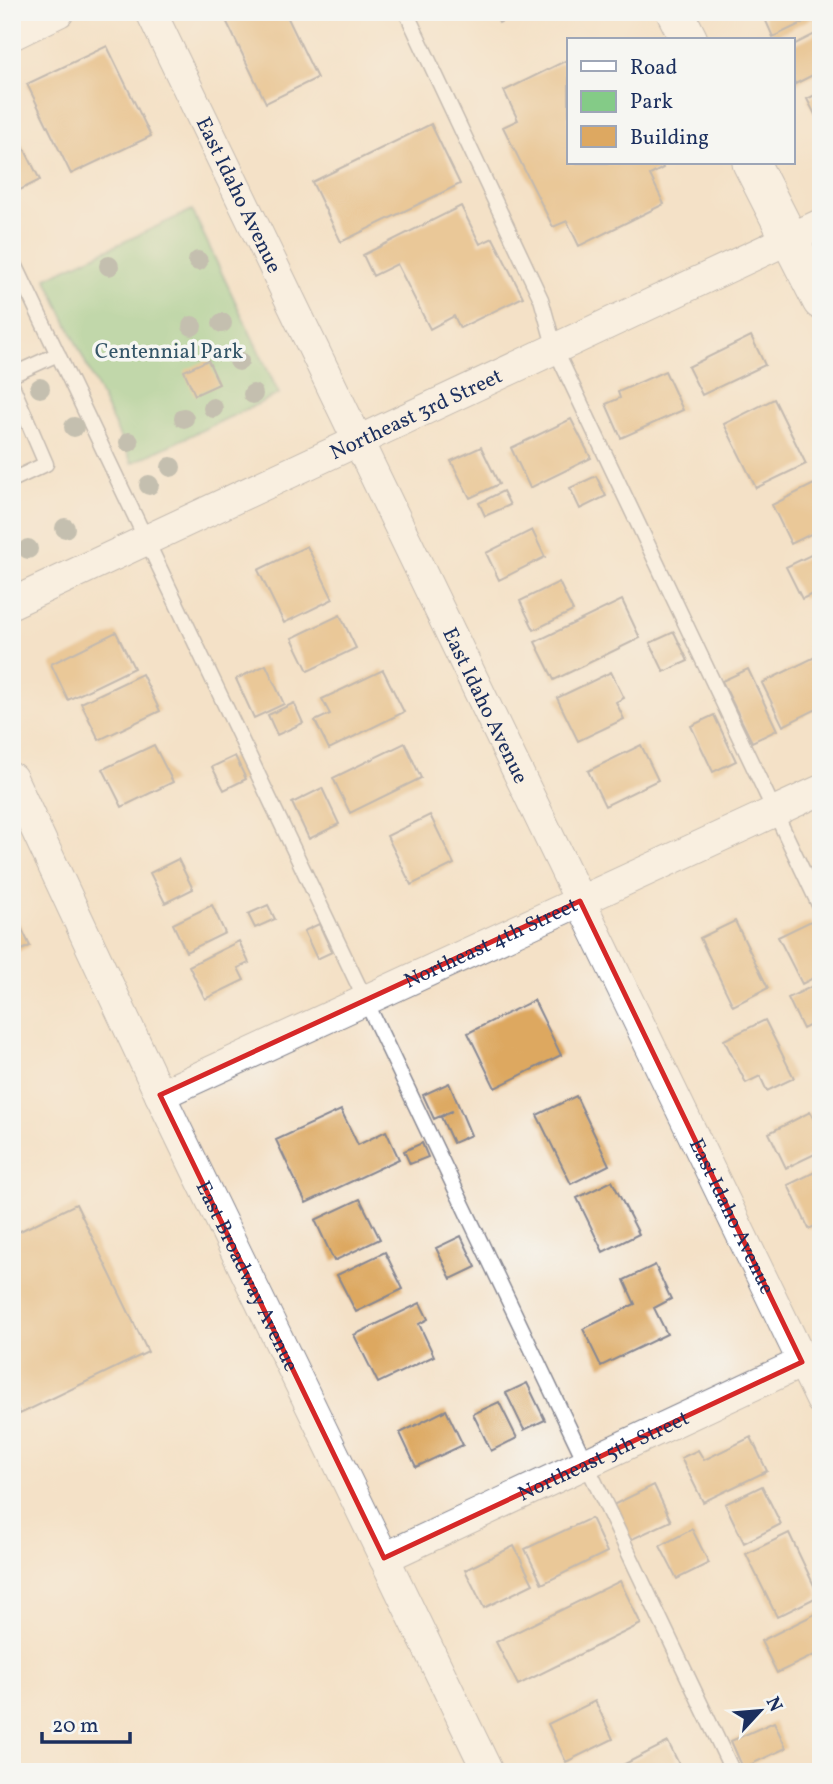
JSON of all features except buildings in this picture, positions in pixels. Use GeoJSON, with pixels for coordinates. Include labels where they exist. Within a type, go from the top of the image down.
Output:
{"type":"FeatureCollection","features":[{"type":"Feature","properties":{"kind":"street"},"geometry":{"type":"LineString","coordinates":[[12,35],[59,12]]}},
{"type":"Feature","properties":{"kind":"street","name":"East Idaho Avenue"},"geometry":{"type":"LineString","coordinates":[[151,12],[580,901],[812,1358],[821,1400]]}},
{"type":"Feature","properties":{"kind":"street"},"geometry":{"type":"LineString","coordinates":[[675,12],[688,38]]}},
{"type":"Feature","properties":{"kind":"street"},"geometry":{"type":"LineString","coordinates":[[752,164],[805,231],[821,301]]}},
{"type":"Feature","properties":{"kind":"street","name":"Northeast 3rd Street"},"geometry":{"type":"LineString","coordinates":[[12,603],[805,231]]}},
{"type":"Feature","properties":{"kind":"street","name":"East Broadway Avenue"},"geometry":{"type":"LineString","coordinates":[[12,778],[160,1095],[488,1772]]}},
{"type":"Feature","properties":{"kind":"street","name":"Northeast 4th Street"},"geometry":{"type":"LineString","coordinates":[[160,1095],[821,790]]}},
{"type":"Feature","properties":{"kind":"street","name":"Northeast 5th Street"},"geometry":{"type":"LineString","coordinates":[[384,1558],[812,1358]]}},
{"type":"Feature","properties":{"kind":"lane"},"geometry":{"type":"LineString","coordinates":[[406,12],[541,299],[555,349],[821,909]]}},
{"type":"Feature","properties":{"kind":"lane"},"geometry":{"type":"LineString","coordinates":[[12,258],[733,1772]]}},
{"type":"Feature","properties":{"kind":"lane"},"geometry":{"type":"LineString","coordinates":[[12,374],[58,354]]}},
{"type":"Feature","properties":{"kind":"lane"},"geometry":{"type":"LineString","coordinates":[[12,385],[46,464],[12,480]]}},
{"type":"Feature","properties":{"kind":"highlighted area"},"geometry":{"type":"Polygon","coordinates":[[[580,901],[802,1362],[384,1558],[160,1095],[580,901]]]}},
{"type":"Feature","properties":{"kind":"green space","name":"Centennial Park"},"geometry":{"type":"Polygon","coordinates":[[[192,210],[279,394],[132,463],[46,278],[192,210]]]}}]}
